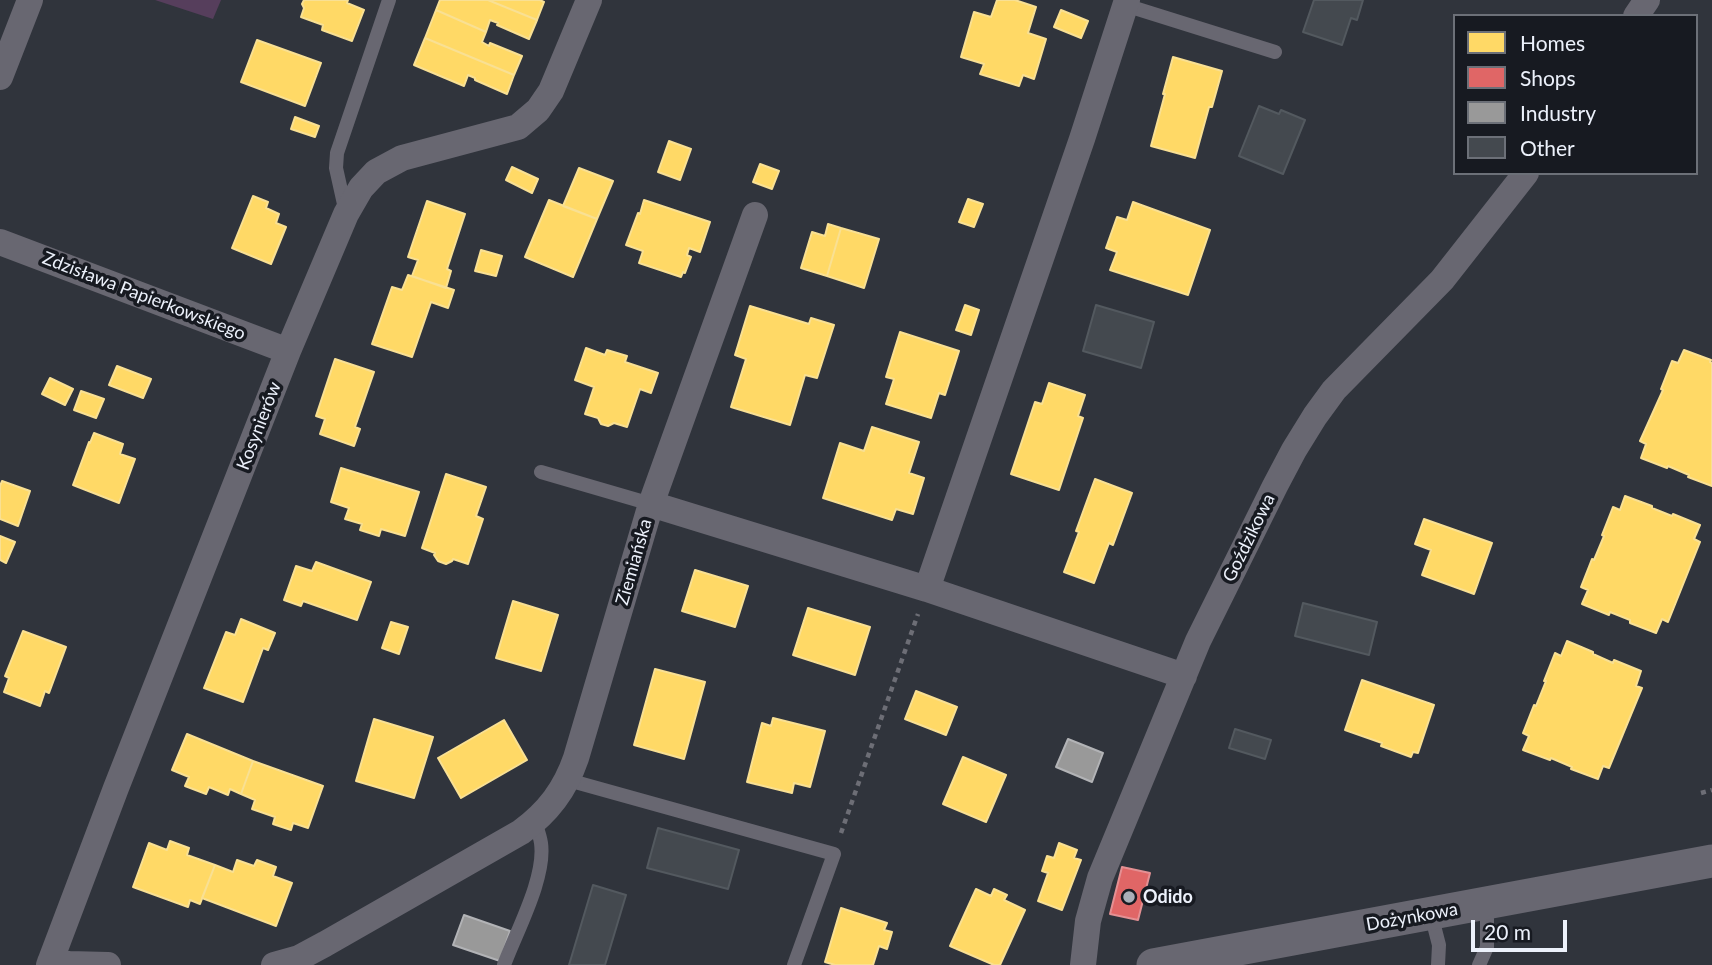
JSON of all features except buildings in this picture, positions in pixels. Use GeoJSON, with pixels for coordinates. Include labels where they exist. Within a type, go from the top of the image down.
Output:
{"type":"FeatureCollection","features":[{"type":"Feature","properties":{"kind":"street"},"geometry":{"type":"LineString","coordinates":[[0,77],[30,0]]}},
{"type":"Feature","properties":{"kind":"street","name":"Kosynierów"},"geometry":{"type":"LineString","coordinates":[[50,964],[116,788],[288,351],[346,214],[361,188],[376,172],[393,162],[518,127],[538,110],[551,91],[589,0]]}},
{"type":"Feature","properties":{"kind":"street"},"geometry":{"type":"LineString","coordinates":[[927,589],[1126,2]]}},
{"type":"Feature","properties":{"kind":"street","name":"Goździkowa"},"geometry":{"type":"LineString","coordinates":[[1083,965],[1088,921],[1100,878],[1198,641],[1275,485],[1315,416],[1335,390],[1442,280],[1524,175]]}},
{"type":"Feature","properties":{"kind":"street"},"geometry":{"type":"LineString","coordinates":[[651,504],[755,215]]}},
{"type":"Feature","properties":{"kind":"street","name":"Zdzisława Papierkowskiego"},"geometry":{"type":"LineString","coordinates":[[0,242],[288,351]]}},
{"type":"Feature","properties":{"kind":"street","name":"Ziemiańska"},"geometry":{"type":"LineString","coordinates":[[274,965],[299,958],[325,944],[521,832],[554,802],[568,780],[576,758],[651,504],[927,589],[1184,677]]}},
{"type":"Feature","properties":{"kind":"street","name":"Dożynkowa"},"geometry":{"type":"LineString","coordinates":[[1153,965],[1712,861]]}},
{"type":"Feature","properties":{"kind":"street"},"geometry":{"type":"LineString","coordinates":[[50,964],[108,965]]}},
{"type":"Feature","properties":{"kind":"lane"},"geometry":{"type":"LineString","coordinates":[[346,214],[336,168],[337,153],[389,0]]}},
{"type":"Feature","properties":{"kind":"lane"},"geometry":{"type":"LineString","coordinates":[[1126,2],[1275,52]]}},
{"type":"Feature","properties":{"kind":"lane"},"geometry":{"type":"LineString","coordinates":[[541,472],[651,504]]}},
{"type":"Feature","properties":{"kind":"lane"},"geometry":{"type":"LineString","coordinates":[[568,780],[834,854],[794,965]]}},
{"type":"Feature","properties":{"kind":"lane"},"geometry":{"type":"LineString","coordinates":[[504,965],[522,923],[541,866],[541,843],[535,821]]}},
{"type":"Feature","properties":{"kind":"lane"},"geometry":{"type":"LineString","coordinates":[[1479,965],[1487,947],[1484,904]]}},
{"type":"Feature","properties":{"kind":"lane"},"geometry":{"type":"LineString","coordinates":[[1432,914],[1439,945],[1438,965]]}},
{"type":"Feature","properties":{"kind":"path"},"geometry":{"type":"LineString","coordinates":[[834,854],[927,589]]}},
{"type":"Feature","properties":{"kind":"path"},"geometry":{"type":"LineString","coordinates":[[1701,793],[1712,790]]}},
{"type":"Feature","properties":{"kind":"shaded area"},"geometry":{"type":"Polygon","coordinates":[[[155,0],[221,0],[213,19],[155,0]]]}},
{"type":"Feature","properties":{"kind":"place","name":"Odido"},"geometry":{"type":"Point","coordinates":[1129,897]}}]}
